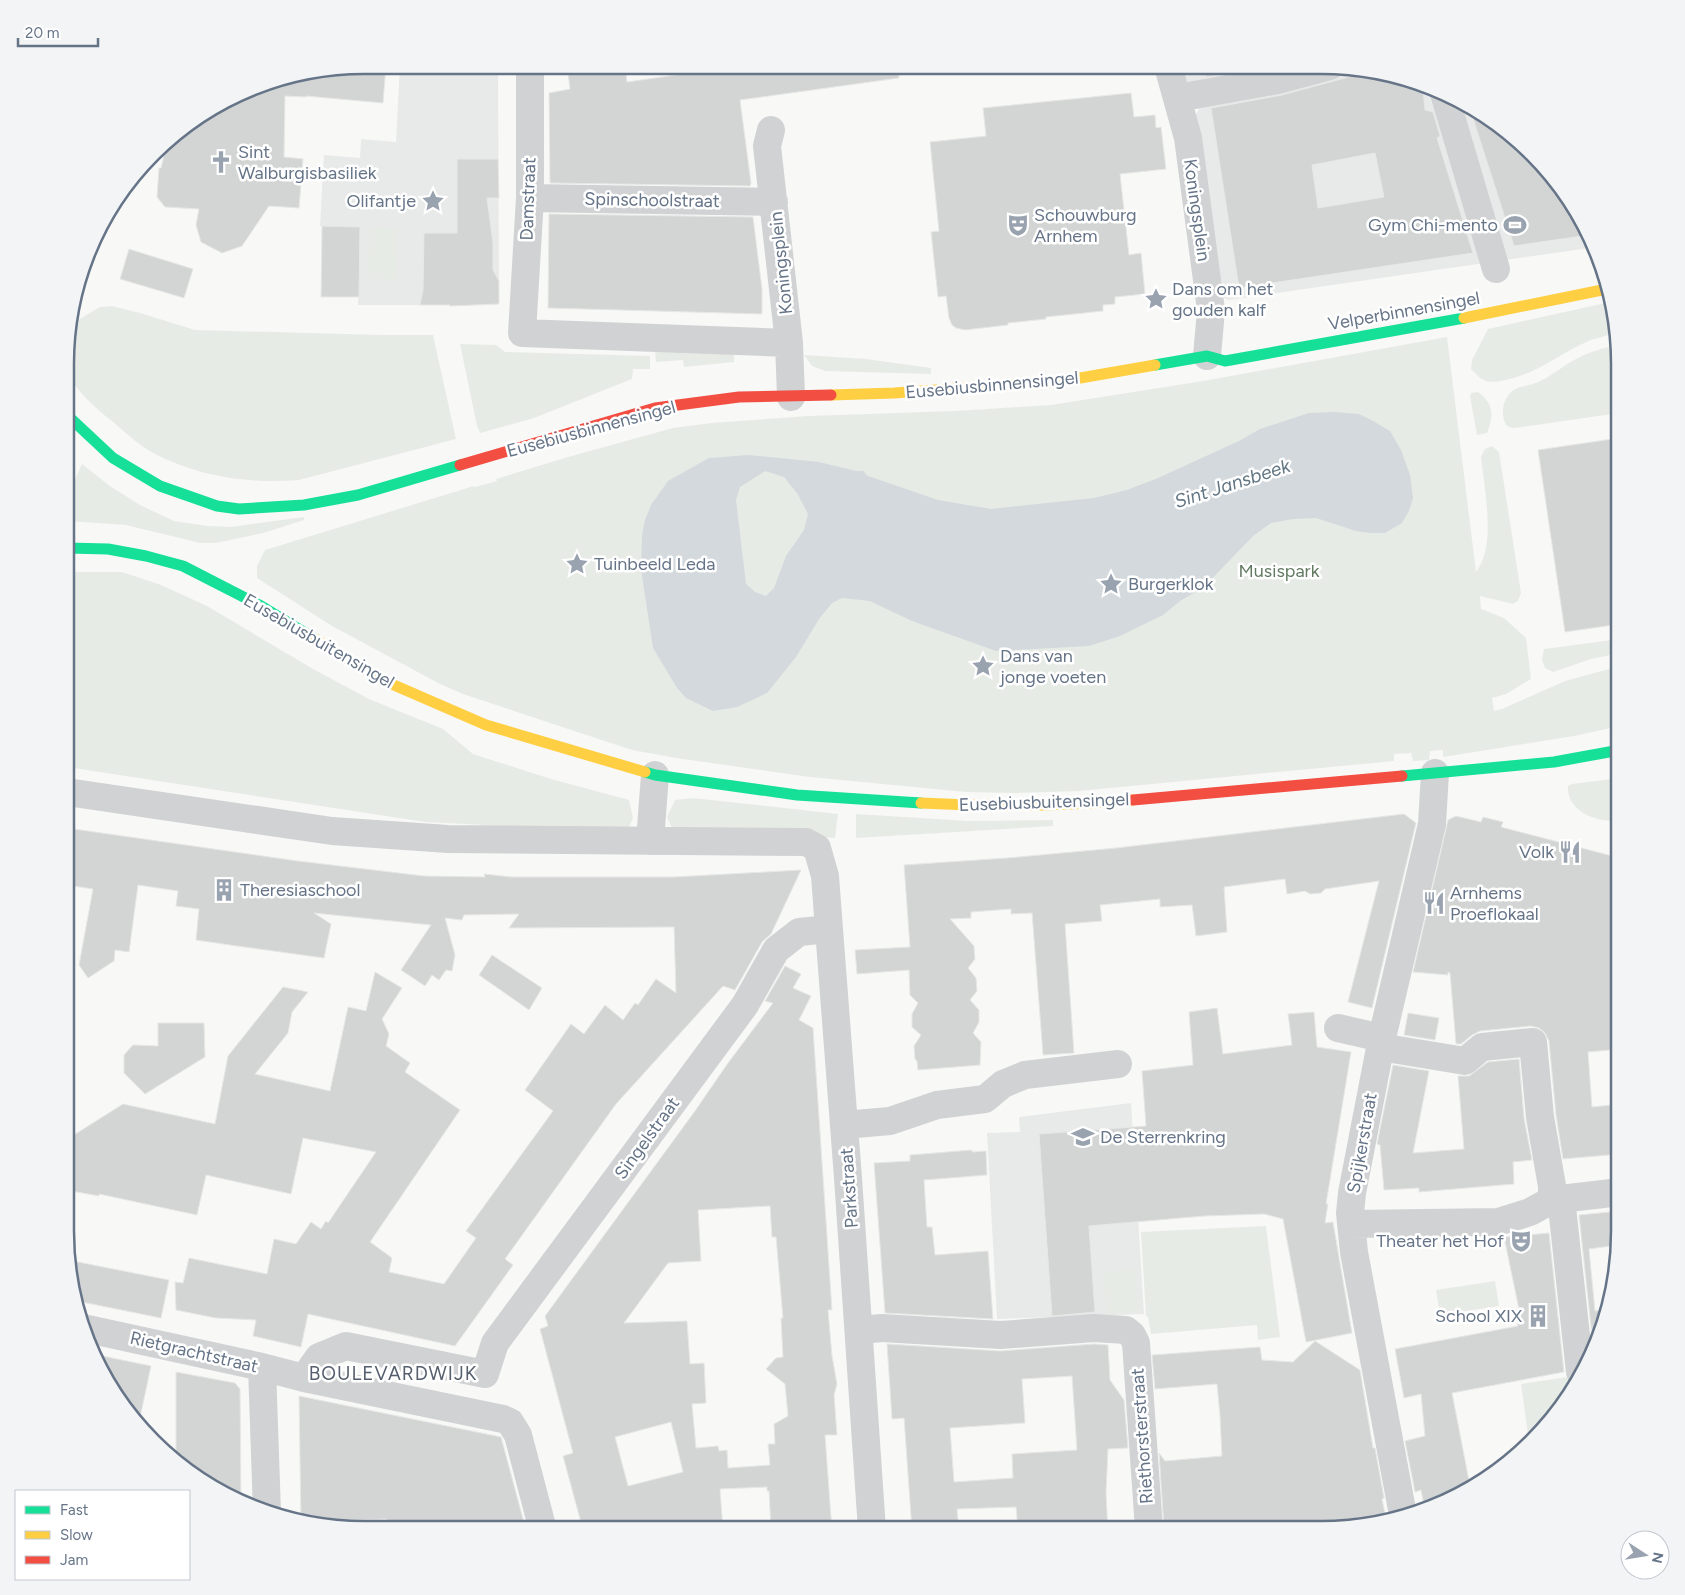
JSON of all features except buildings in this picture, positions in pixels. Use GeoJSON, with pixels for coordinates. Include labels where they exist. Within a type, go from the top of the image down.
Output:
{"type":"FeatureCollection","features":[{"type":"Feature","properties":{"kind":"main road","name":"Velperbinnensingel"},"geometry":{"type":"LineString","coordinates":[[1207,356],[1225,361],[1480,315],[1602,290]]}},
{"type":"Feature","properties":{"kind":"main road","name":"Eusebiusbinnensingel"},"geometry":{"type":"LineString","coordinates":[[74,422],[113,458],[160,486],[217,506],[239,509],[304,506],[358,495],[654,408],[739,397],[894,393],[1063,381],[1207,356]]}},
{"type":"Feature","properties":{"kind":"main road","name":"Eusebiusbuitensingel"},"geometry":{"type":"LineString","coordinates":[[74,548],[108,549],[146,556],[183,566],[260,606],[380,679],[486,725],[655,775],[797,795],[977,806],[1106,802],[1554,762],[1611,752]]}},
{"type":"Feature","properties":{"kind":"street","name":"Damstraat"},"geometry":{"type":"LineString","coordinates":[[530,74],[530,198],[522,333],[789,343]]}},
{"type":"Feature","properties":{"kind":"street","name":"Koningsplein"},"geometry":{"type":"LineString","coordinates":[[1170,74],[1188,138],[1211,310],[1207,356]]}},
{"type":"Feature","properties":{"kind":"street"},"geometry":{"type":"LineString","coordinates":[[1178,98],[1273,74]]}},
{"type":"Feature","properties":{"kind":"street"},"geometry":{"type":"LineString","coordinates":[[1447,102],[1496,269]]}},
{"type":"Feature","properties":{"kind":"street","name":"Koningsplein"},"geometry":{"type":"LineString","coordinates":[[771,130],[767,146],[789,343],[791,397]]}},
{"type":"Feature","properties":{"kind":"street","name":"Spinschoolstraat"},"geometry":{"type":"LineString","coordinates":[[530,198],[774,202]]}},
{"type":"Feature","properties":{"kind":"street","name":"Spijkerstraat"},"geometry":{"type":"LineString","coordinates":[[1402,1510],[1354,1252],[1350,1213],[1354,1176],[1381,1043],[1432,824],[1435,773]]}},
{"type":"Feature","properties":{"kind":"street"},"geometry":{"type":"LineString","coordinates":[[74,793],[332,831],[448,839],[650,842],[655,775]]}},
{"type":"Feature","properties":{"kind":"street","name":"Parkstraat"},"geometry":{"type":"LineString","coordinates":[[650,842],[806,842],[817,848],[825,876],[871,1521]]}},
{"type":"Feature","properties":{"kind":"street","name":"Singelstraat"},"geometry":{"type":"LineString","coordinates":[[485,1374],[495,1344],[745,1005],[776,950],[799,932],[829,929]]}},
{"type":"Feature","properties":{"kind":"street"},"geometry":{"type":"LineString","coordinates":[[1338,1028],[1381,1043],[1465,1061],[1482,1047],[1533,1042],[1540,1116],[1552,1186],[1557,1199],[1579,1364]]}},
{"type":"Feature","properties":{"kind":"street"},"geometry":{"type":"LineString","coordinates":[[844,1125],[890,1121],[937,1105],[985,1100],[1003,1084],[1025,1075],[1118,1064]]}},
{"type":"Feature","properties":{"kind":"street"},"geometry":{"type":"LineString","coordinates":[[1351,1224],[1498,1222],[1530,1212],[1557,1199],[1611,1193]]}},
{"type":"Feature","properties":{"kind":"street","name":"Riethorsterstraat"},"geometry":{"type":"LineString","coordinates":[[859,1330],[882,1328],[1001,1335],[1094,1328],[1126,1330],[1132,1335],[1136,1343],[1148,1521]]}},
{"type":"Feature","properties":{"kind":"street","name":"Rietgrachtstraat"},"geometry":{"type":"LineString","coordinates":[[91,1330],[304,1378],[503,1419]]}},
{"type":"Feature","properties":{"kind":"street"},"geometry":{"type":"LineString","coordinates":[[304,1378],[319,1357],[346,1346],[485,1374],[503,1419],[510,1422],[518,1435],[541,1521]]}},
{"type":"Feature","properties":{"kind":"street"},"geometry":{"type":"LineString","coordinates":[[262,1367],[267,1505]]}},
{"type":"Feature","properties":{"kind":"shaded area"},"geometry":{"type":"Polygon","coordinates":[[[400,74],[498,74],[499,304],[450,306],[358,305],[360,227],[320,226],[324,155],[360,158],[361,139],[396,142],[400,74]]]}},
{"type":"Feature","properties":{"kind":"shaded area"},"geometry":{"type":"Polygon","coordinates":[[[1184,74],[1341,74],[1378,79],[1415,89],[1466,113],[1483,123],[1513,146],[1539,172],[1562,202],[1587,248],[1228,300],[1223,297],[1194,118],[1199,109],[1184,74]]]}},
{"type":"Feature","properties":{"kind":"shaded area"},"geometry":{"type":"Polygon","coordinates":[[[1131,1103],[1144,1314],[997,1319],[987,1133],[1020,1132],[1019,1117],[1131,1103]]]}},
{"type":"Feature","properties":{"kind":"green space"},"geometry":{"type":"Polygon","coordinates":[[[369,227],[398,228],[397,280],[368,279],[369,227]]]}},
{"type":"Feature","properties":{"kind":"green space"},"geometry":{"type":"Polygon","coordinates":[[[1605,303],[1610,335],[1584,343],[1527,374],[1494,382],[1480,378],[1471,369],[1472,360],[1488,329],[1605,303]]]}},
{"type":"Feature","properties":{"kind":"green space"},"geometry":{"type":"Polygon","coordinates":[[[112,306],[195,330],[433,335],[456,439],[299,480],[243,480],[207,473],[172,462],[155,454],[133,439],[95,407],[74,384],[74,344],[77,321],[100,307],[112,306]]]}},
{"type":"Feature","properties":{"kind":"green space","name":"Musispark"},"geometry":{"type":"Polygon","coordinates":[[[1447,337],[1476,572],[1482,561],[1488,532],[1481,457],[1485,449],[1492,446],[1499,452],[1521,593],[1518,601],[1513,604],[1480,596],[1481,609],[1504,618],[1526,638],[1531,679],[1506,694],[1492,698],[1494,711],[1565,681],[1611,668],[1611,728],[1574,736],[1443,757],[1443,750],[1430,751],[1429,760],[1413,761],[1411,753],[1394,754],[1394,761],[1079,791],[966,792],[810,777],[632,750],[463,694],[440,684],[332,626],[257,578],[257,566],[265,550],[474,486],[497,481],[496,479],[568,457],[673,428],[711,423],[809,416],[955,411],[1051,405],[1203,381],[1447,337]]]}},
{"type":"Feature","properties":{"kind":"green space"},"geometry":{"type":"Polygon","coordinates":[[[460,344],[496,345],[505,352],[650,356],[650,369],[633,369],[632,379],[534,418],[480,433],[460,344]]]}},
{"type":"Feature","properties":{"kind":"green space"},"geometry":{"type":"Polygon","coordinates":[[[1611,346],[1611,414],[1515,428],[1507,425],[1503,416],[1503,408],[1507,397],[1512,391],[1543,380],[1573,361],[1611,346]]]}},
{"type":"Feature","properties":{"kind":"green space"},"geometry":{"type":"Polygon","coordinates":[[[655,351],[734,353],[734,362],[684,367],[683,360],[656,362],[655,351]]]}},
{"type":"Feature","properties":{"kind":"green space"},"geometry":{"type":"Polygon","coordinates":[[[804,355],[866,359],[931,368],[931,374],[825,371],[812,366],[804,355]]]}},
{"type":"Feature","properties":{"kind":"green space"},"geometry":{"type":"Polygon","coordinates":[[[1478,392],[1490,406],[1491,421],[1487,433],[1477,435],[1470,396],[1471,393],[1478,392]]]}},
{"type":"Feature","properties":{"kind":"green space"},"geometry":{"type":"Polygon","coordinates":[[[82,464],[110,486],[140,505],[174,521],[231,527],[304,517],[304,520],[263,533],[216,543],[200,543],[126,525],[74,521],[74,482],[82,464]]]}},
{"type":"Feature","properties":{"kind":"green space"},"geometry":{"type":"Polygon","coordinates":[[[74,572],[122,572],[161,585],[207,606],[313,669],[369,699],[443,729],[473,754],[551,779],[629,800],[633,818],[629,827],[528,827],[425,822],[74,768],[74,572]]]}},
{"type":"Feature","properties":{"kind":"green space"},"geometry":{"type":"Polygon","coordinates":[[[1611,640],[1611,655],[1591,659],[1553,672],[1545,668],[1542,660],[1544,649],[1611,640]]]}},
{"type":"Feature","properties":{"kind":"green space"},"geometry":{"type":"Polygon","coordinates":[[[1611,779],[1611,821],[1593,818],[1578,809],[1569,795],[1568,786],[1611,779]]]}},
{"type":"Feature","properties":{"kind":"green space"},"geometry":{"type":"Polygon","coordinates":[[[693,798],[838,814],[835,838],[672,828],[667,817],[675,800],[693,798]]]}},
{"type":"Feature","properties":{"kind":"green space"},"geometry":{"type":"Polygon","coordinates":[[[856,814],[968,821],[1053,820],[1053,826],[856,838],[856,814]]]}},
{"type":"Feature","properties":{"kind":"green space"},"geometry":{"type":"Polygon","coordinates":[[[1266,1226],[1280,1337],[1258,1340],[1257,1325],[1151,1334],[1148,1317],[1146,1316],[1141,1232],[1266,1226]]]}},
{"type":"Feature","properties":{"kind":"green space"},"geometry":{"type":"Polygon","coordinates":[[[1135,1269],[1138,1311],[1106,1314],[1103,1272],[1135,1269]]]}},
{"type":"Feature","properties":{"kind":"green space"},"geometry":{"type":"Polygon","coordinates":[[[1495,1281],[1499,1306],[1440,1315],[1436,1290],[1495,1281]]]}},
{"type":"Feature","properties":{"kind":"green space"},"geometry":{"type":"Polygon","coordinates":[[[1572,1376],[1551,1408],[1528,1434],[1521,1384],[1572,1376]]]}},
{"type":"Feature","properties":{"kind":"water","name":"Sint Jansbeek"},"geometry":{"type":"Polygon","coordinates":[[[1309,413],[1359,414],[1390,431],[1401,450],[1410,475],[1413,498],[1409,511],[1402,523],[1385,533],[1370,533],[1356,531],[1316,518],[1293,519],[1271,523],[1253,536],[1204,587],[1180,601],[1163,615],[1120,636],[1089,646],[996,651],[912,621],[870,601],[842,598],[832,603],[819,619],[796,657],[767,693],[737,707],[713,711],[686,698],[677,688],[653,648],[641,569],[642,535],[645,520],[651,505],[668,481],[709,458],[749,455],[819,462],[863,471],[868,476],[938,500],[991,509],[1094,498],[1127,490],[1239,441],[1260,429],[1309,413]],[[765,471],[740,487],[736,500],[746,584],[755,592],[766,596],[774,588],[786,556],[804,530],[808,514],[797,493],[784,477],[765,471]]]}},
{"type":"Feature","properties":{"kind":"traffic: fast"},"geometry":{"type":"LineString","coordinates":[[1155,365],[1207,356],[1225,361],[1464,318]]}},
{"type":"Feature","properties":{"kind":"traffic: fast"},"geometry":{"type":"LineString","coordinates":[[74,422],[113,458],[160,486],[217,506],[239,509],[304,505],[358,495],[460,465]]}},
{"type":"Feature","properties":{"kind":"traffic: fast"},"geometry":{"type":"LineString","coordinates":[[74,548],[108,549],[146,556],[183,566],[261,606],[315,639]]}},
{"type":"Feature","properties":{"kind":"traffic: fast"},"geometry":{"type":"LineString","coordinates":[[1402,776],[1554,762],[1611,752]]}},
{"type":"Feature","properties":{"kind":"traffic: fast"},"geometry":{"type":"LineString","coordinates":[[645,772],[797,795],[921,803]]}},
{"type":"Feature","properties":{"kind":"traffic: slow"},"geometry":{"type":"LineString","coordinates":[[1464,318],[1602,290]]}},
{"type":"Feature","properties":{"kind":"traffic: slow"},"geometry":{"type":"LineString","coordinates":[[831,395],[894,393],[1063,381],[1155,365]]}},
{"type":"Feature","properties":{"kind":"traffic: slow"},"geometry":{"type":"LineString","coordinates":[[315,639],[380,679],[486,725],[645,772]]}},
{"type":"Feature","properties":{"kind":"traffic: slow"},"geometry":{"type":"LineString","coordinates":[[921,803],[1027,805],[1133,800]]}},
{"type":"Feature","properties":{"kind":"traffic: jam"},"geometry":{"type":"LineString","coordinates":[[460,465],[655,408],[739,397],[831,395]]}},
{"type":"Feature","properties":{"kind":"traffic: jam"},"geometry":{"type":"LineString","coordinates":[[1133,800],[1402,776]]}},
{"type":"Feature","properties":{"kind":"place","name":"Sint Walburgisbasiliek"},"geometry":{"type":"Point","coordinates":[221,162]}},
{"type":"Feature","properties":{"kind":"place","name":"Olifantje"},"geometry":{"type":"Point","coordinates":[433,201]}},
{"type":"Feature","properties":{"kind":"place","name":"Schouwburg Arnhem"},"geometry":{"type":"Point","coordinates":[1018,225]}},
{"type":"Feature","properties":{"kind":"place","name":"Gym Chi-mento"},"geometry":{"type":"Point","coordinates":[1515,225]}},
{"type":"Feature","properties":{"kind":"place","name":"Dans om het gouden kalf"},"geometry":{"type":"Point","coordinates":[1156,299]}},
{"type":"Feature","properties":{"kind":"place","name":"Tuinbeeld Leda"},"geometry":{"type":"Point","coordinates":[577,564]}},
{"type":"Feature","properties":{"kind":"place","name":"Burgerklok"},"geometry":{"type":"Point","coordinates":[1111,584]}},
{"type":"Feature","properties":{"kind":"place","name":"Dans van jonge voeten"},"geometry":{"type":"Point","coordinates":[983,666]}},
{"type":"Feature","properties":{"kind":"place","name":"Volk"},"geometry":{"type":"Point","coordinates":[1570,852]}},
{"type":"Feature","properties":{"kind":"place","name":"Theresiaschool"},"geometry":{"type":"Point","coordinates":[224,890]}},
{"type":"Feature","properties":{"kind":"place","name":"Arnhems Proeflokaal"},"geometry":{"type":"Point","coordinates":[1434,903]}},
{"type":"Feature","properties":{"kind":"place","name":"De Sterrenkring"},"geometry":{"type":"Point","coordinates":[1083,1137]}},
{"type":"Feature","properties":{"kind":"place","name":"Theater het Hof"},"geometry":{"type":"Point","coordinates":[1521,1241]}},
{"type":"Feature","properties":{"kind":"place","name":"School XIX"},"geometry":{"type":"Point","coordinates":[1538,1316]}},
{"type":"Feature","properties":{"kind":"district","name":"BOULEVARDWIJK"},"geometry":{"type":"Point","coordinates":[393,1373]}}]}
